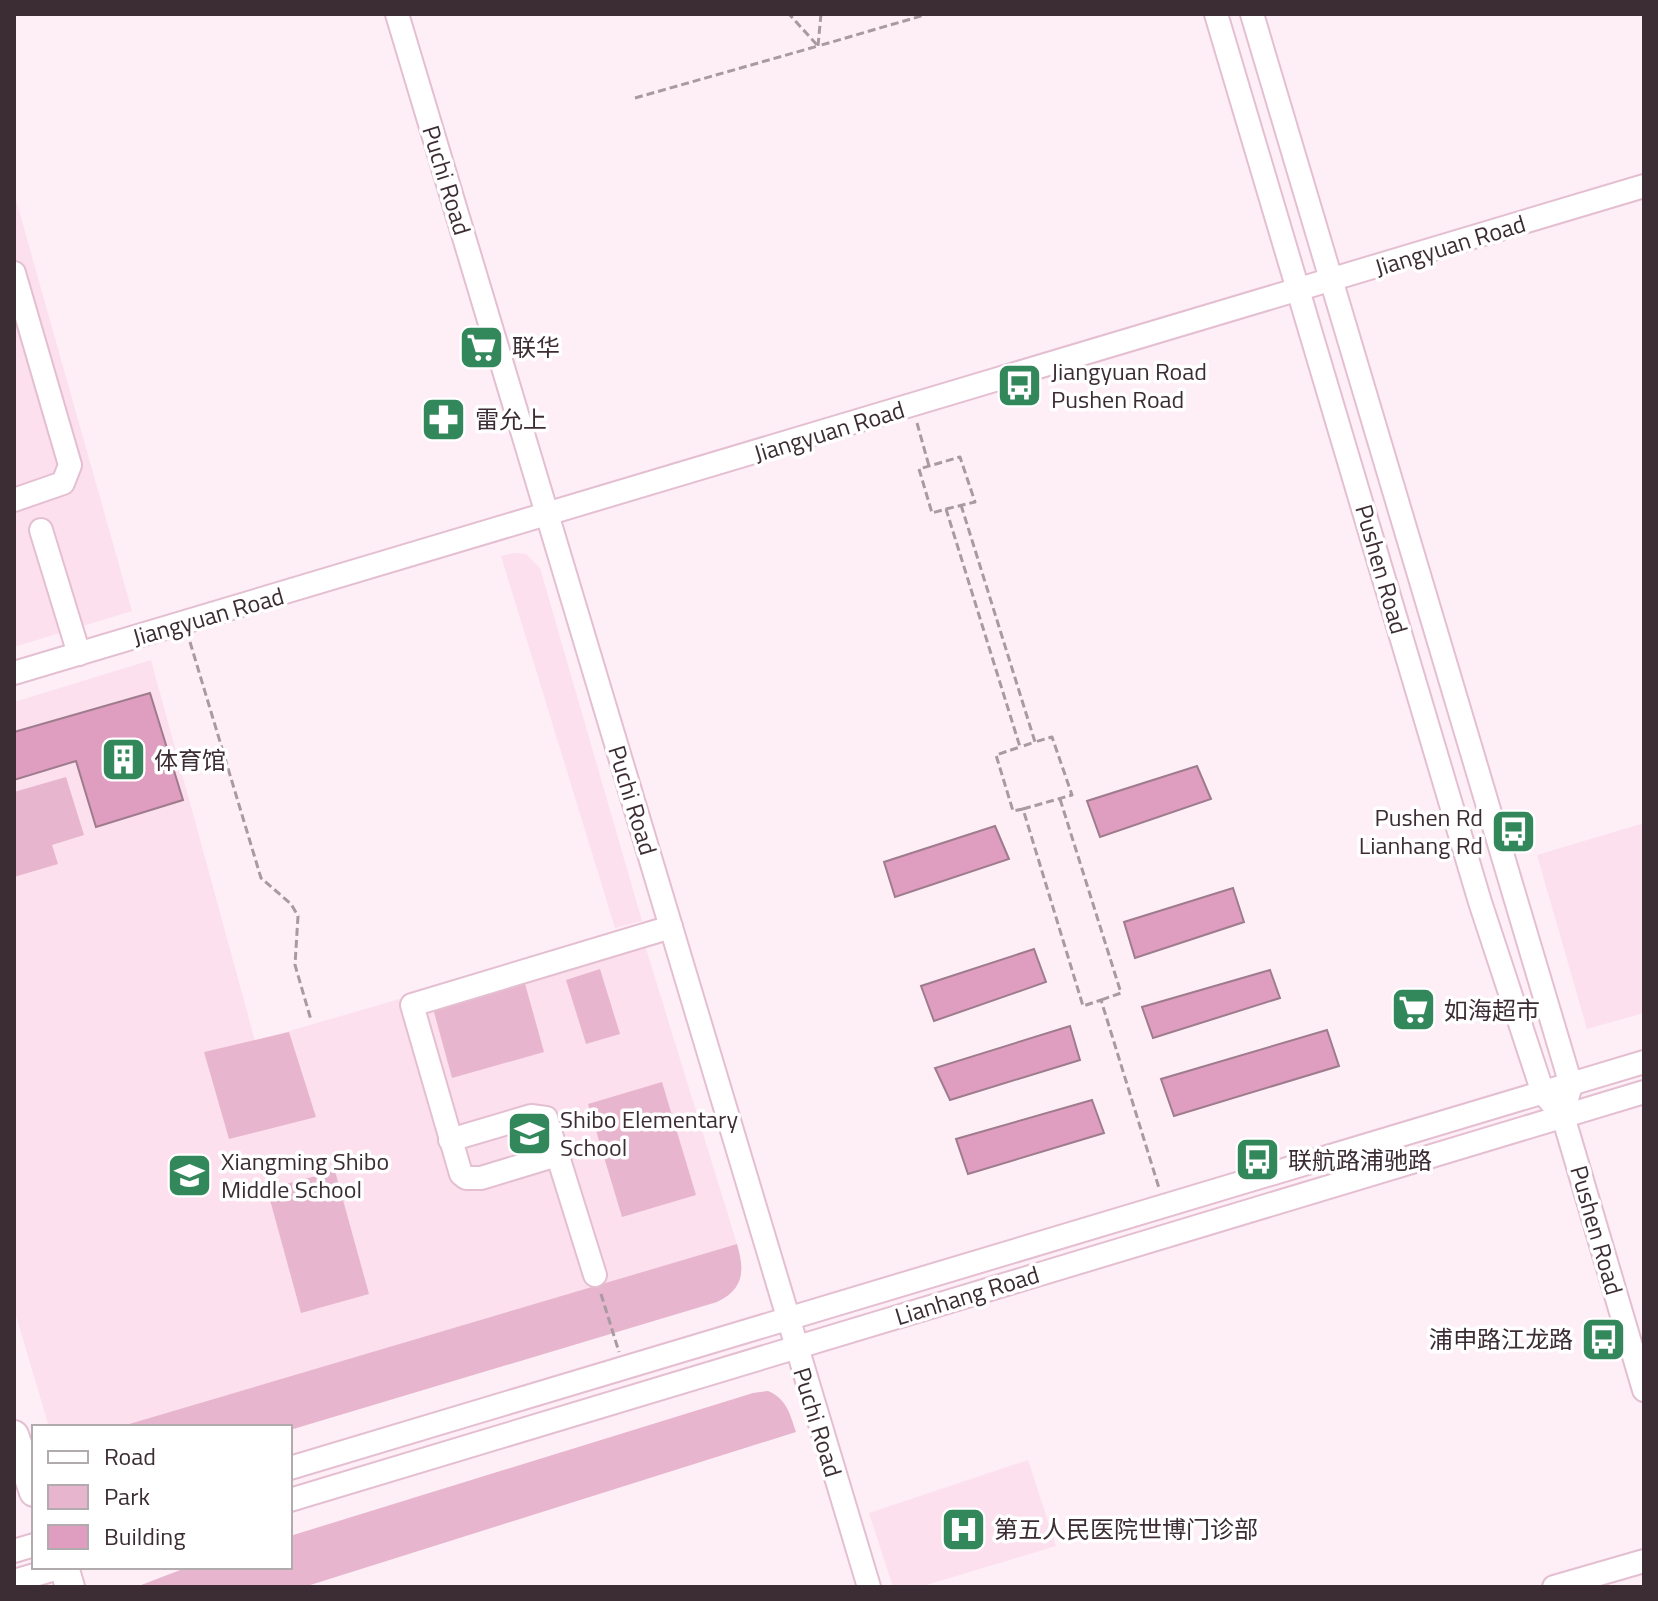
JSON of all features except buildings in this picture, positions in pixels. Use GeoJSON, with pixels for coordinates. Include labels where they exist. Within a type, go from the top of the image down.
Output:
{"type":"FeatureCollection","features":[{"type":"Feature","properties":{"kind":"main road"},"geometry":{"type":"LineString","coordinates":[[14,1435],[32,1486]]}},
{"type":"Feature","properties":{"kind":"main road"},"geometry":{"type":"LineString","coordinates":[[56,1569],[70,1587]]}},
{"type":"Feature","properties":{"kind":"street","name":"Puchi Road"},"geometry":{"type":"LineString","coordinates":[[397,14],[795,1349],[869,1587]]}},
{"type":"Feature","properties":{"kind":"street","name":"Pushen Road"},"geometry":{"type":"LineString","coordinates":[[1216,14],[1301,290],[1476,887],[1543,1093],[1563,1116],[1644,1390]]}},
{"type":"Feature","properties":{"kind":"street","name":"Pushen Road"},"geometry":{"type":"LineString","coordinates":[[1252,14],[1571,1085]]}},
{"type":"Feature","properties":{"kind":"street","name":"Jiangyuan Road"},"geometry":{"type":"LineString","coordinates":[[14,673],[1644,186]]}},
{"type":"Feature","properties":{"kind":"street"},"geometry":{"type":"LineString","coordinates":[[14,273],[23,328],[67,448],[69,472],[63,483],[14,500]]}},
{"type":"Feature","properties":{"kind":"street"},"geometry":{"type":"LineString","coordinates":[[41,530],[79,654]]}},
{"type":"Feature","properties":{"kind":"street"},"geometry":{"type":"LineString","coordinates":[[560,1154],[481,1178],[466,1178],[458,1168],[412,1005],[671,927]]}},
{"type":"Feature","properties":{"kind":"street","name":"Lianhang Road"},"geometry":{"type":"LineString","coordinates":[[292,1467],[1644,1062]]}},
{"type":"Feature","properties":{"kind":"street"},"geometry":{"type":"LineString","coordinates":[[1563,1116],[1571,1085]]}},
{"type":"Feature","properties":{"kind":"street","name":"Lianhang Road"},"geometry":{"type":"LineString","coordinates":[[292,1499],[1644,1092]]}},
{"type":"Feature","properties":{"kind":"street"},"geometry":{"type":"LineString","coordinates":[[450,1140],[539,1116],[550,1121],[595,1275]]}},
{"type":"Feature","properties":{"kind":"street"},"geometry":{"type":"LineString","coordinates":[[1554,1587],[1644,1561]]}},
{"type":"Feature","properties":{"kind":"street"},"geometry":{"type":"LineString","coordinates":[[14,1581],[56,1569]]}},
{"type":"Feature","properties":{"kind":"path"},"geometry":{"type":"LineString","coordinates":[[789,14],[818,46]]}},
{"type":"Feature","properties":{"kind":"path"},"geometry":{"type":"LineString","coordinates":[[818,46],[821,14]]}},
{"type":"Feature","properties":{"kind":"path"},"geometry":{"type":"LineString","coordinates":[[635,98],[928,14]]}},
{"type":"Feature","properties":{"kind":"path"},"geometry":{"type":"LineString","coordinates":[[916,420],[929,466]]}},
{"type":"Feature","properties":{"kind":"path"},"geometry":{"type":"LineString","coordinates":[[960,457],[975,502],[932,513],[919,469],[929,466],[960,457]]}},
{"type":"Feature","properties":{"kind":"path"},"geometry":{"type":"LineString","coordinates":[[961,505],[1035,742]]}},
{"type":"Feature","properties":{"kind":"path"},"geometry":{"type":"LineString","coordinates":[[946,509],[1020,747]]}},
{"type":"Feature","properties":{"kind":"path"},"geometry":{"type":"LineString","coordinates":[[184,623],[261,878],[291,904],[298,916],[295,965],[311,1020]]}},
{"type":"Feature","properties":{"kind":"path"},"geometry":{"type":"LineString","coordinates":[[1052,737],[1072,795],[1013,811],[996,755],[1035,742],[1052,737]]}},
{"type":"Feature","properties":{"kind":"path"},"geometry":{"type":"LineString","coordinates":[[1023,809],[1083,1006],[1121,993],[1060,799]]}},
{"type":"Feature","properties":{"kind":"path"},"geometry":{"type":"LineString","coordinates":[[1101,1000],[1165,1207]]}},
{"type":"Feature","properties":{"kind":"path"},"geometry":{"type":"LineString","coordinates":[[595,1275],[624,1368]]}},
{"type":"Feature","properties":{"kind":"shaded area"},"geometry":{"type":"Polygon","coordinates":[[[14,193],[132,611],[14,647],[14,193]]]}},
{"type":"Feature","properties":{"kind":"shaded area"},"geometry":{"type":"Polygon","coordinates":[[[526,554],[540,568],[642,921],[615,928],[501,556],[526,554]]]}},
{"type":"Feature","properties":{"kind":"shaded area","name":"Xiangming Shibo Middle School"},"geometry":{"type":"Polygon","coordinates":[[[151,660],[255,1041],[640,929],[737,1244],[126,1425],[48,1425],[14,1309],[14,702],[151,660]]]}},
{"type":"Feature","properties":{"kind":"shaded area"},"geometry":{"type":"Polygon","coordinates":[[[1644,823],[1644,1013],[1587,1029],[1537,855],[1644,823]]]}},
{"type":"Feature","properties":{"kind":"shaded area","name":"第五人民医院世博门诊部"},"geometry":{"type":"Polygon","coordinates":[[[1028,1460],[1056,1546],[920,1587],[893,1587],[869,1513],[1028,1460]]]}},
{"type":"Feature","properties":{"kind":"green space"},"geometry":{"type":"Polygon","coordinates":[[[66,777],[84,835],[52,845],[58,864],[14,877],[14,792],[66,777]]]}},
{"type":"Feature","properties":{"kind":"green space"},"geometry":{"type":"Polygon","coordinates":[[[600,969],[620,1034],[586,1044],[566,980],[600,969]]]}},
{"type":"Feature","properties":{"kind":"green space"},"geometry":{"type":"Polygon","coordinates":[[[524,980],[544,1052],[452,1078],[434,1012],[439,1007],[524,980]]]}},
{"type":"Feature","properties":{"kind":"green space"},"geometry":{"type":"Polygon","coordinates":[[[289,1032],[316,1117],[229,1139],[204,1052],[289,1032]]]}},
{"type":"Feature","properties":{"kind":"green space"},"geometry":{"type":"Polygon","coordinates":[[[662,1082],[696,1195],[622,1217],[588,1104],[662,1082]]]}},
{"type":"Feature","properties":{"kind":"green space"},"geometry":{"type":"Polygon","coordinates":[[[335,1171],[369,1294],[301,1313],[267,1189],[335,1171]]]}},
{"type":"Feature","properties":{"kind":"green space"},"geometry":{"type":"Polygon","coordinates":[[[737,1244],[740,1278],[733,1291],[717,1302],[292,1429],[292,1425],[126,1425],[737,1244]]]}},
{"type":"Feature","properties":{"kind":"green space"},"geometry":{"type":"Polygon","coordinates":[[[768,1391],[784,1403],[796,1432],[304,1587],[136,1587],[183,1569],[292,1569],[292,1535],[753,1393],[768,1391]]]}},
{"type":"Feature","properties":{"kind":"place","name":"联华"},"geometry":{"type":"Point","coordinates":[481,347]}},
{"type":"Feature","properties":{"kind":"place","name":"Jiangyuan Road Pushen Road"},"geometry":{"type":"Point","coordinates":[1020,385]}},
{"type":"Feature","properties":{"kind":"place","name":"雷允上"},"geometry":{"type":"Point","coordinates":[444,419]}},
{"type":"Feature","properties":{"kind":"place","name":"体育馆"},"geometry":{"type":"Point","coordinates":[123,760]}},
{"type":"Feature","properties":{"kind":"place","name":"Pushen Rd Lianhang Rd"},"geometry":{"type":"Point","coordinates":[1514,831]}},
{"type":"Feature","properties":{"kind":"place","name":"如海超市"},"geometry":{"type":"Point","coordinates":[1413,1010]}},
{"type":"Feature","properties":{"kind":"place","name":"Shibo Elementary School"},"geometry":{"type":"Point","coordinates":[529,1133]}},
{"type":"Feature","properties":{"kind":"place","name":"联航路浦驰路"},"geometry":{"type":"Point","coordinates":[1257,1160]}},
{"type":"Feature","properties":{"kind":"place","name":"Xiangming Shibo Middle School"},"geometry":{"type":"Point","coordinates":[190,1175]}},
{"type":"Feature","properties":{"kind":"place","name":"浦申路江龙路"},"geometry":{"type":"Point","coordinates":[1604,1339]}},
{"type":"Feature","properties":{"kind":"place","name":"第五人民医院世博门诊部"},"geometry":{"type":"Point","coordinates":[963,1529]}}]}
